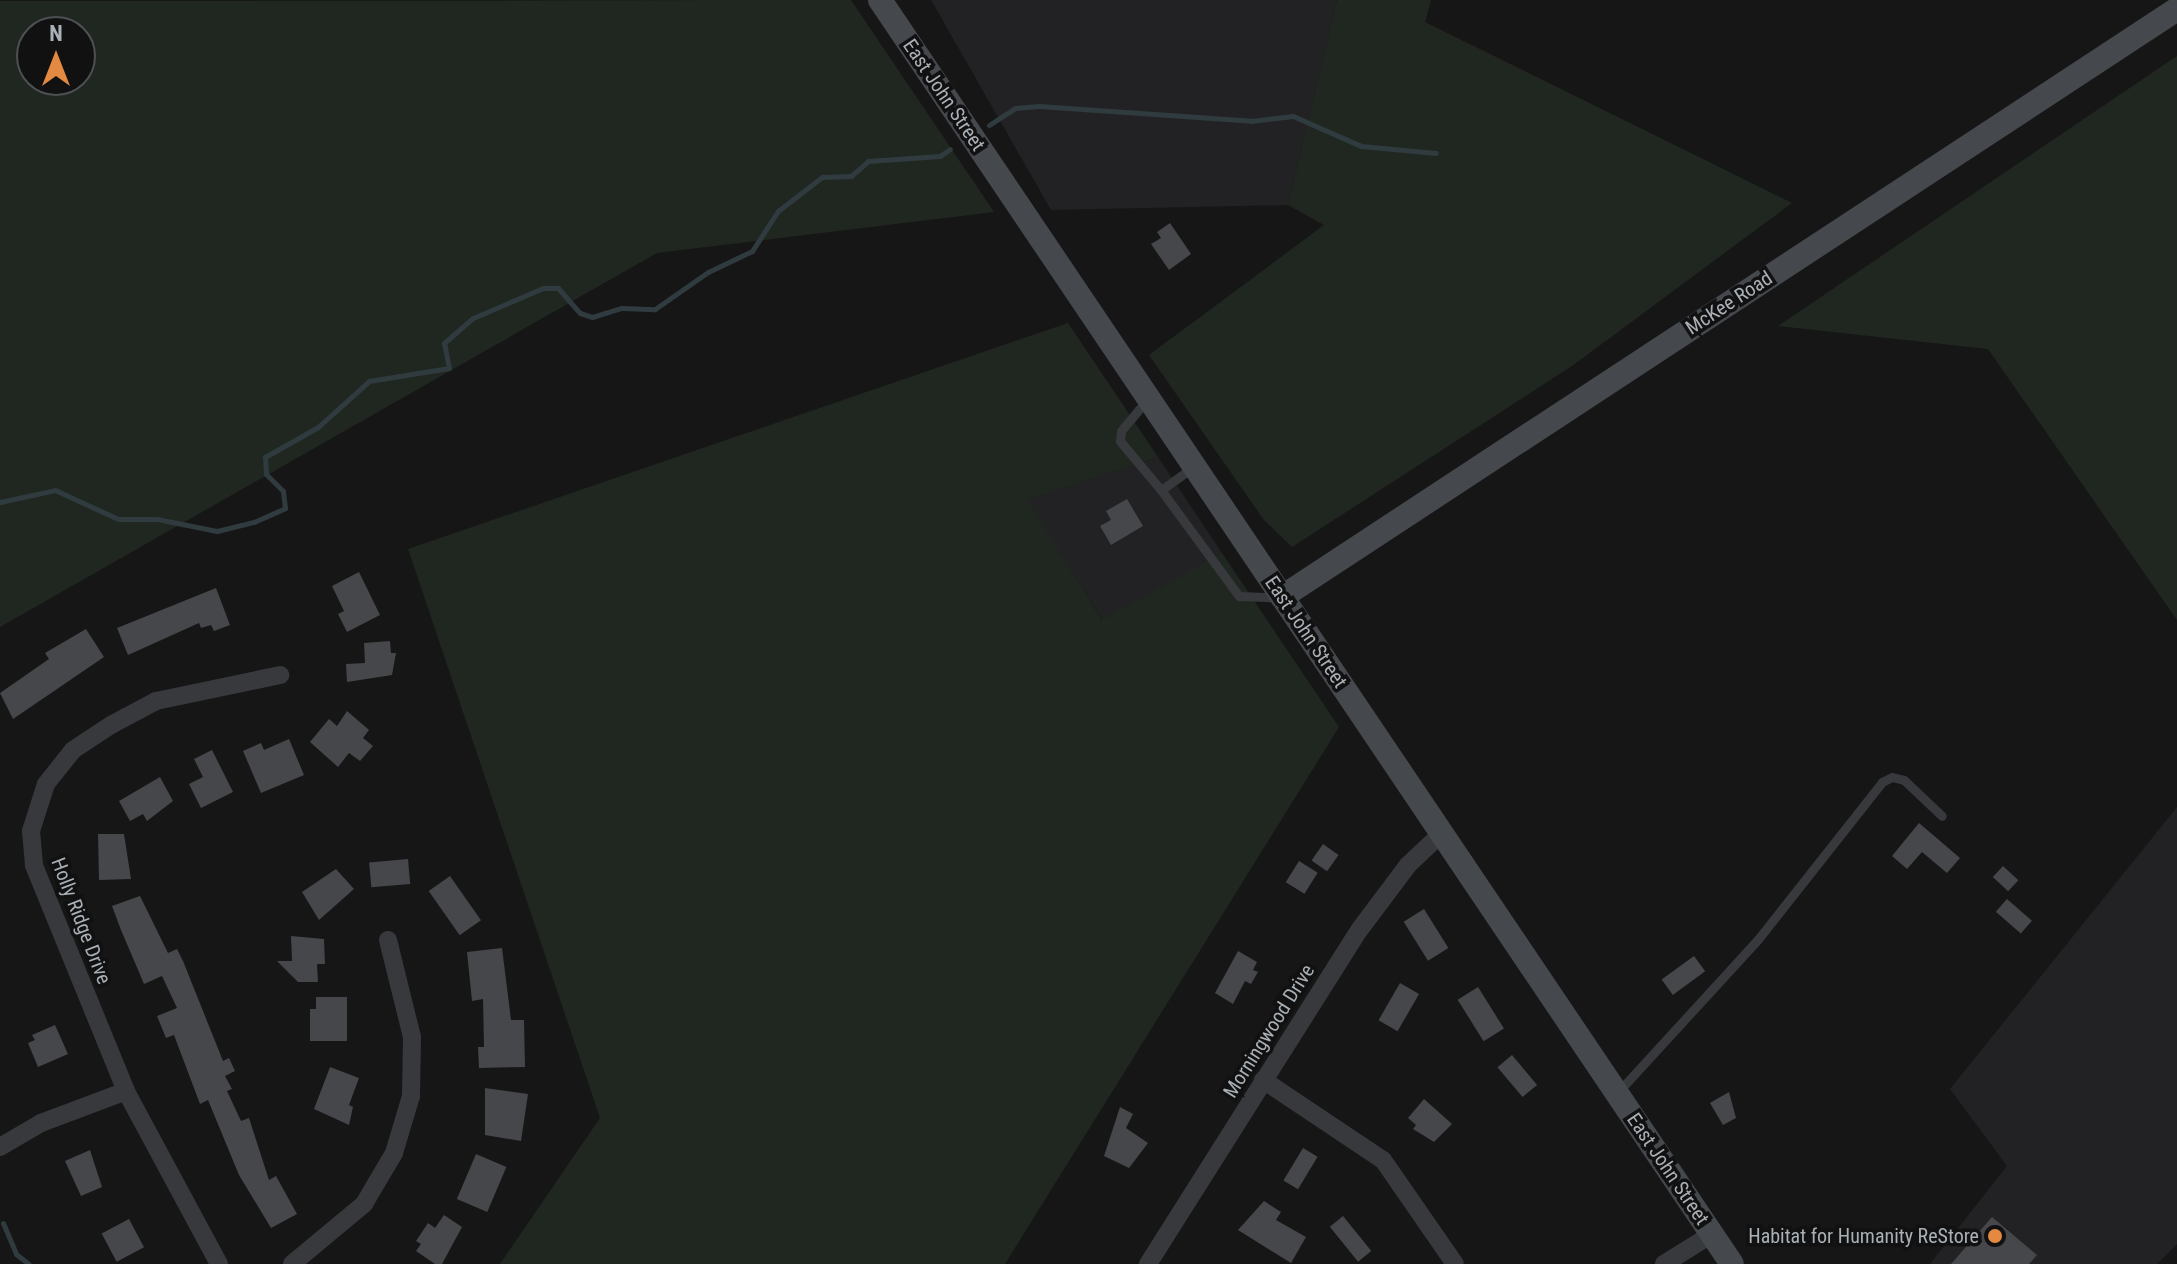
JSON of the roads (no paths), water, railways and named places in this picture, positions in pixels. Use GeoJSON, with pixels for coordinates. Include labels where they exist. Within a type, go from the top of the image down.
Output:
{"type":"FeatureCollection","features":[{"type":"Feature","properties":{"kind":"main road","name":"East John Street"},"geometry":{"type":"LineString","coordinates":[[880,0],[1732,1264]]}},
{"type":"Feature","properties":{"kind":"main road","name":"McKee Road"},"geometry":{"type":"LineString","coordinates":[[1282,597],[2177,9]]}},
{"type":"Feature","properties":{"kind":"street","name":"Holly Ridge Drive"},"geometry":{"type":"LineString","coordinates":[[219,1264],[126,1091],[34,865],[36,806],[46,784],[73,750],[111,725],[156,701],[280,675]]}},
{"type":"Feature","properties":{"kind":"street","name":"Morningwood Drive"},"geometry":{"type":"LineString","coordinates":[[1148,1264],[1360,929],[1408,865],[1442,833]]}},
{"type":"Feature","properties":{"kind":"street"},"geometry":{"type":"LineString","coordinates":[[292,1264],[364,1204],[394,1153],[411,1096],[412,1037],[388,940]]}},
{"type":"Feature","properties":{"kind":"street"},"geometry":{"type":"LineString","coordinates":[[1263,1080],[1383,1160],[1455,1264]]}},
{"type":"Feature","properties":{"kind":"street"},"geometry":{"type":"LineString","coordinates":[[0,1147],[41,1123],[126,1091]]}},
{"type":"Feature","properties":{"kind":"street"},"geometry":{"type":"LineString","coordinates":[[1664,1264],[1712,1234]]}},
{"type":"Feature","properties":{"kind":"lane"},"geometry":{"type":"LineString","coordinates":[[1149,398],[1121,431],[1120,441],[1161,490],[1239,596],[1282,597]]}},
{"type":"Feature","properties":{"kind":"lane"},"geometry":{"type":"LineString","coordinates":[[1161,490],[1193,467]]}},
{"type":"Feature","properties":{"kind":"lane"},"geometry":{"type":"LineString","coordinates":[[1617,1093],[1759,938],[1882,782],[1892,777],[1904,780],[1942,816]]}},
{"type":"Feature","properties":{"kind":"waterway"},"geometry":{"type":"LineString","coordinates":[[989,125],[1015,108],[1039,106],[1251,121],[1293,116],[1361,146],[1436,153]]}},
{"type":"Feature","properties":{"kind":"waterway"},"geometry":{"type":"LineString","coordinates":[[0,502],[55,490],[118,519],[157,519],[217,531],[254,522],[285,508],[283,491],[266,474],[265,457],[318,427],[369,381],[449,368],[444,343],[473,318],[543,288],[558,288],[580,313],[592,317],[622,308],[655,309],[708,272],[752,251],[778,211],[822,177],[851,176],[868,161],[940,156],[950,149]]}},
{"type":"Feature","properties":{"kind":"waterway"},"geometry":{"type":"LineString","coordinates":[[3,1223],[16,1254],[29,1264]]}},
{"type":"Feature","properties":{"kind":"place","name":"Habitat for Humanity ReStore"},"geometry":{"type":"Point","coordinates":[1995,1236]}}]}
